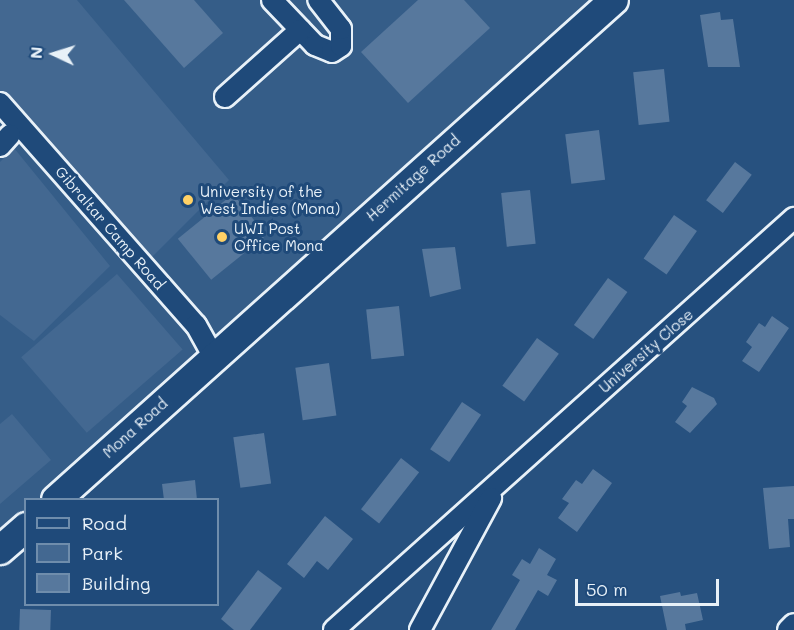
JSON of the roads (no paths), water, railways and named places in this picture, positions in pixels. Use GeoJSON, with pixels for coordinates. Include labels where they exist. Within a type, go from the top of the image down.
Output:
{"type":"FeatureCollection","features":[{"type":"Feature","properties":{"kind":"street"},"geometry":{"type":"LineString","coordinates":[[272,0],[315,45],[332,52],[341,46],[341,29],[318,0]]}},
{"type":"Feature","properties":{"kind":"street","name":"Hermitage Road"},"geometry":{"type":"LineString","coordinates":[[214,357],[614,0]]}},
{"type":"Feature","properties":{"kind":"street"},"geometry":{"type":"LineString","coordinates":[[225,97],[300,30]]}},
{"type":"Feature","properties":{"kind":"street","name":"Gibraltar Camp Road"},"geometry":{"type":"LineString","coordinates":[[0,103],[196,325],[214,357]]}},
{"type":"Feature","properties":{"kind":"street","name":"University Close"},"geometry":{"type":"LineString","coordinates":[[334,630],[794,218]]}},
{"type":"Feature","properties":{"kind":"street","name":"Mona Road"},"geometry":{"type":"LineString","coordinates":[[58,498],[214,357]]}},
{"type":"Feature","properties":{"kind":"street","name":"University Close"},"geometry":{"type":"LineString","coordinates":[[420,630],[498,485]]}},
{"type":"Feature","properties":{"kind":"street"},"geometry":{"type":"LineString","coordinates":[[0,550],[24,529]]}},
{"type":"Feature","properties":{"kind":"street"},"geometry":{"type":"LineString","coordinates":[[788,630],[794,624]]}},
{"type":"Feature","properties":{"kind":"place","name":"University of the West Indies (Mona)"},"geometry":{"type":"Point","coordinates":[188,200]}},
{"type":"Feature","properties":{"kind":"place","name":"UWI Post Office Mona"},"geometry":{"type":"Point","coordinates":[222,237]}}]}
